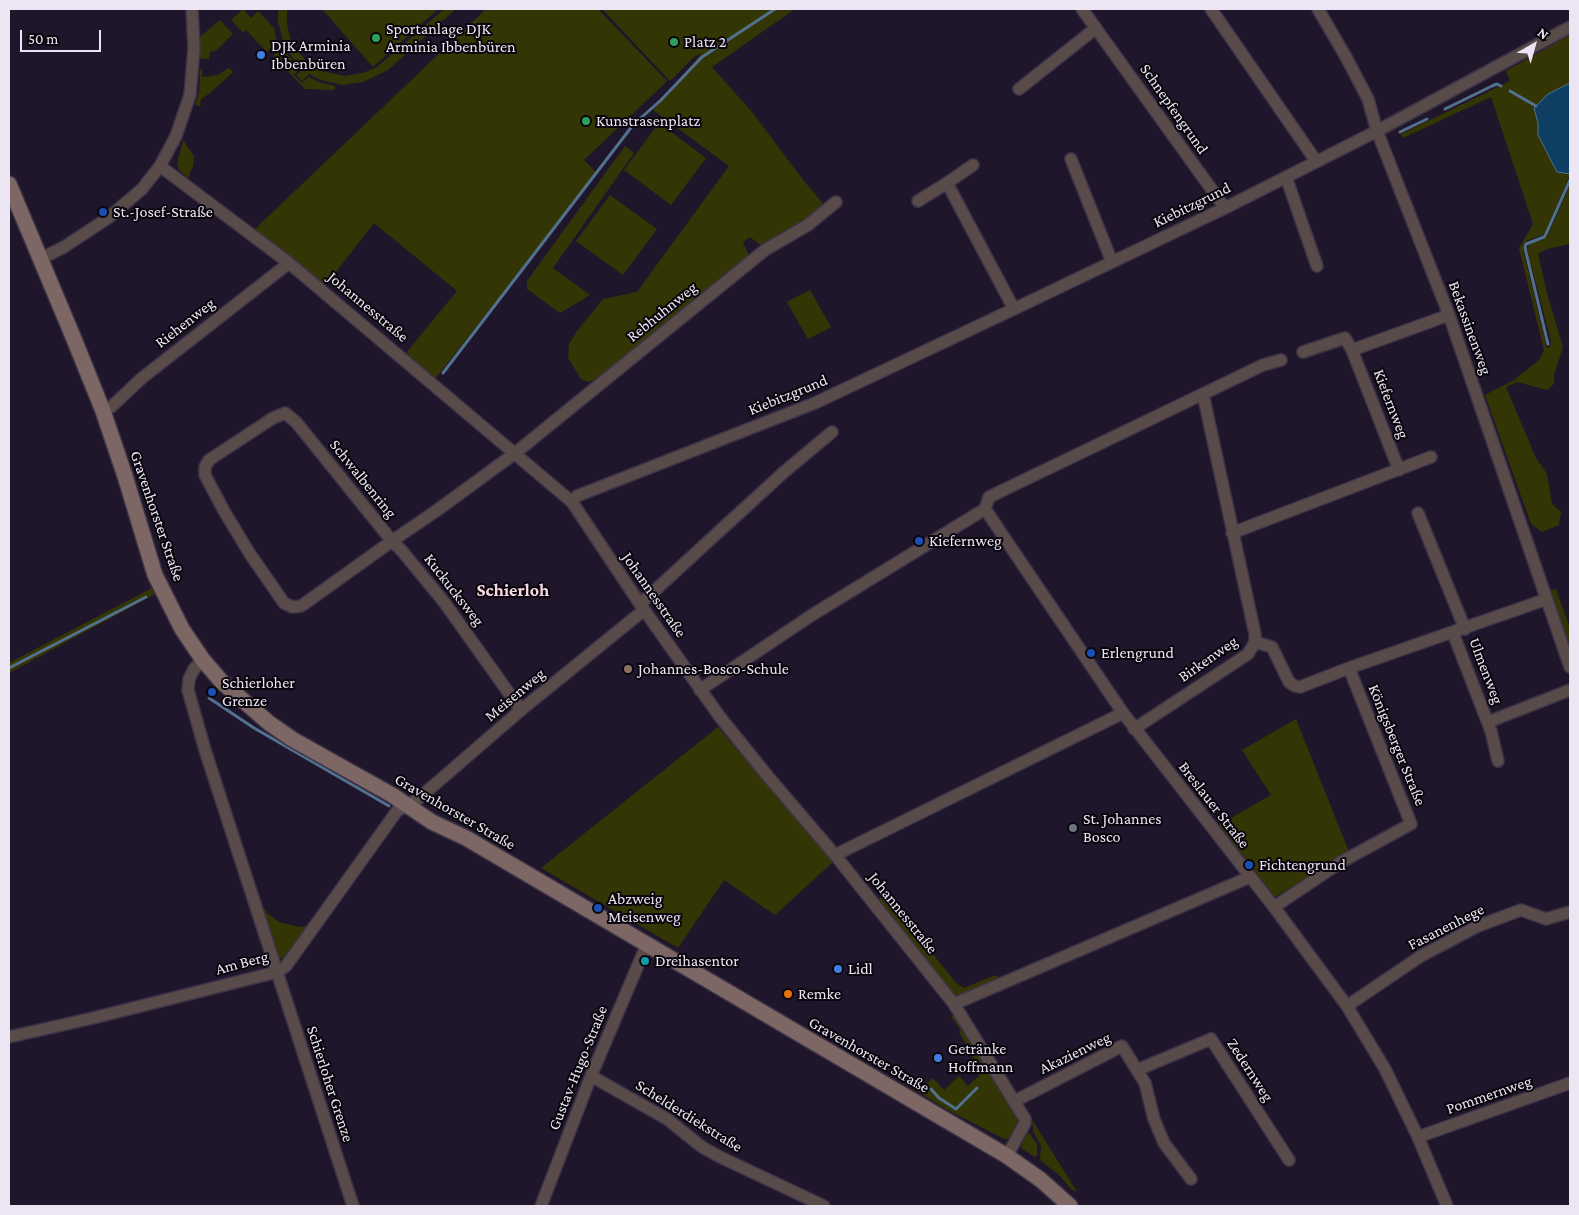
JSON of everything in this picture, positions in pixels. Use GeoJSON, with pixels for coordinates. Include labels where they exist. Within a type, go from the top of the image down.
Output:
{"type":"FeatureCollection","features":[{"type":"Feature","properties":{"kind":"main road","name":"Gravenhorster Straße"},"geometry":{"type":"LineString","coordinates":[[9,184],[103,411],[155,575],[182,628],[203,660],[222,682],[269,723],[292,739],[392,795],[432,822],[466,838],[1007,1156],[1041,1180],[1070,1206]]}},
{"type":"Feature","properties":{"kind":"street"},"geometry":{"type":"LineString","coordinates":[[40,259],[64,247],[108,218],[142,189],[160,166],[176,136],[190,95],[194,48],[192,9]]}},
{"type":"Feature","properties":{"kind":"street","name":"Schnepfengrund"},"geometry":{"type":"LineString","coordinates":[[1082,9],[1225,208]]}},
{"type":"Feature","properties":{"kind":"street"},"geometry":{"type":"LineString","coordinates":[[1211,9],[1316,161]]}},
{"type":"Feature","properties":{"kind":"street","name":"Bekassinenweg"},"geometry":{"type":"LineString","coordinates":[[1318,9],[1368,100],[1377,130],[1449,315],[1570,667]]}},
{"type":"Feature","properties":{"kind":"street","name":"Kiebitzgrund"},"geometry":{"type":"LineString","coordinates":[[572,502],[577,496],[815,403],[1014,310],[1225,208],[1377,130],[1570,27]]}},
{"type":"Feature","properties":{"kind":"street"},"geometry":{"type":"LineString","coordinates":[[1019,89],[1096,28]]}},
{"type":"Feature","properties":{"kind":"street"},"geometry":{"type":"LineString","coordinates":[[1071,159],[1112,262]]}},
{"type":"Feature","properties":{"kind":"street"},"geometry":{"type":"LineString","coordinates":[[918,201],[973,165]]}},
{"type":"Feature","properties":{"kind":"street","name":"Johannesstraße"},"geometry":{"type":"LineString","coordinates":[[160,166],[289,262],[572,502],[700,690],[766,774],[835,855],[954,1004],[1025,1120],[1007,1156]]}},
{"type":"Feature","properties":{"kind":"street"},"geometry":{"type":"LineString","coordinates":[[1286,176],[1317,266]]}},
{"type":"Feature","properties":{"kind":"street"},"geometry":{"type":"LineString","coordinates":[[947,183],[1014,310]]}},
{"type":"Feature","properties":{"kind":"street","name":"Rebhuhnweg"},"geometry":{"type":"LineString","coordinates":[[514,454],[765,250],[808,225],[836,202]]}},
{"type":"Feature","properties":{"kind":"street","name":"Riehenweg"},"geometry":{"type":"LineString","coordinates":[[103,411],[289,262]]}},
{"type":"Feature","properties":{"kind":"street"},"geometry":{"type":"LineString","coordinates":[[1303,352],[1345,338],[1352,350],[1449,315]]}},
{"type":"Feature","properties":{"kind":"street","name":"Kiefernweg"},"geometry":{"type":"LineString","coordinates":[[1352,350],[1399,470]]}},
{"type":"Feature","properties":{"kind":"street"},"geometry":{"type":"LineString","coordinates":[[700,690],[812,615],[985,509],[989,497],[1263,365],[1282,360]]}},
{"type":"Feature","properties":{"kind":"street","name":"Birkenweg"},"geometry":{"type":"LineString","coordinates":[[1134,729],[1248,654],[1256,642],[1203,394]]}},
{"type":"Feature","properties":{"kind":"street","name":"Schwalbenring"},"geometry":{"type":"LineString","coordinates":[[285,414],[296,422],[392,541],[301,606],[292,607],[284,603],[228,518],[205,475],[205,467],[209,460],[273,418],[285,414]]}},
{"type":"Feature","properties":{"kind":"street","name":"Meisenweg"},"geometry":{"type":"LineString","coordinates":[[407,806],[418,799],[642,607],[784,472],[832,432]]}},
{"type":"Feature","properties":{"kind":"street"},"geometry":{"type":"LineString","coordinates":[[392,541],[514,454]]}},
{"type":"Feature","properties":{"kind":"street"},"geometry":{"type":"LineString","coordinates":[[1232,533],[1431,457]]}},
{"type":"Feature","properties":{"kind":"street","name":"Breslauer Straße"},"geometry":{"type":"LineString","coordinates":[[985,509],[1122,713],[1274,907],[1347,1006],[1385,1069],[1418,1136],[1447,1206]]}},
{"type":"Feature","properties":{"kind":"street"},"geometry":{"type":"LineString","coordinates":[[1418,513],[1465,629]]}},
{"type":"Feature","properties":{"kind":"street","name":"Kuckucksweg"},"geometry":{"type":"LineString","coordinates":[[392,541],[444,602],[521,710]]}},
{"type":"Feature","properties":{"kind":"street","name":"Königsberger Straße"},"geometry":{"type":"LineString","coordinates":[[1256,642],[1272,647],[1289,682],[1300,687],[1348,668],[1547,599]]}},
{"type":"Feature","properties":{"kind":"street","name":"Ulmenweg"},"geometry":{"type":"LineString","coordinates":[[1453,633],[1488,722],[1498,761]]}},
{"type":"Feature","properties":{"kind":"street","name":"Schierloher Grenze"},"geometry":{"type":"LineString","coordinates":[[203,660],[194,669],[189,680],[188,690],[205,750],[353,1206]]}},
{"type":"Feature","properties":{"kind":"street","name":"Königsberger Straße"},"geometry":{"type":"LineString","coordinates":[[1274,907],[1341,862],[1411,824],[1348,668]]}},
{"type":"Feature","properties":{"kind":"street","name":"Ulmenweg"},"geometry":{"type":"LineString","coordinates":[[1488,722],[1570,690]]}},
{"type":"Feature","properties":{"kind":"street"},"geometry":{"type":"LineString","coordinates":[[835,855],[1122,713]]}},
{"type":"Feature","properties":{"kind":"street","name":"Am Berg"},"geometry":{"type":"LineString","coordinates":[[9,1037],[277,972],[286,966],[397,811],[407,806]]}},
{"type":"Feature","properties":{"kind":"street"},"geometry":{"type":"LineString","coordinates":[[954,1004],[1250,877]]}},
{"type":"Feature","properties":{"kind":"street","name":"Fasanenhege"},"geometry":{"type":"LineString","coordinates":[[1347,1006],[1421,956],[1478,926],[1521,910],[1546,918],[1570,912]]}},
{"type":"Feature","properties":{"kind":"street","name":"Gustav-Hugo-Straße"},"geometry":{"type":"LineString","coordinates":[[541,1206],[646,944]]}},
{"type":"Feature","properties":{"kind":"street","name":"Zedernweg"},"geometry":{"type":"LineString","coordinates":[[1137,1070],[1211,1039],[1289,1160]]}},
{"type":"Feature","properties":{"kind":"street","name":"Akazienweg"},"geometry":{"type":"LineString","coordinates":[[1015,1101],[1122,1046],[1145,1083],[1154,1119],[1164,1143],[1191,1179]]}},
{"type":"Feature","properties":{"kind":"street","name":"Schelderdiekstraße"},"geometry":{"type":"LineString","coordinates":[[592,1076],[667,1119],[702,1147],[824,1206]]}},
{"type":"Feature","properties":{"kind":"street","name":"Pommernweg"},"geometry":{"type":"LineString","coordinates":[[1418,1136],[1570,1084]]}},
{"type":"Feature","properties":{"kind":"shaded area"},"geometry":{"type":"Polygon","coordinates":[[[243,9],[251,18],[258,11],[274,28],[277,42],[267,52],[246,30],[243,33],[231,20],[243,9]]]}},
{"type":"Feature","properties":{"kind":"shaded area"},"geometry":{"type":"Polygon","coordinates":[[[278,9],[287,9],[287,25],[290,38],[305,60],[321,71],[345,76],[363,73],[377,67],[444,9],[456,9],[388,70],[363,82],[342,85],[321,80],[309,74],[302,81],[296,75],[302,70],[285,48],[278,22],[278,9]]]}},
{"type":"Feature","properties":{"kind":"shaded area","name":"Sportanlage DJK Arminia Ibbenbüren"},"geometry":{"type":"Polygon","coordinates":[[[322,9],[438,9],[373,67],[322,9]]]}},
{"type":"Feature","properties":{"kind":"shaded area"},"geometry":{"type":"Polygon","coordinates":[[[486,9],[598,9],[667,81],[584,160],[597,173],[435,379],[406,353],[457,291],[374,223],[325,286],[255,229],[486,9]]]}},
{"type":"Feature","properties":{"kind":"shaded area"},"geometry":{"type":"Polygon","coordinates":[[[602,9],[795,9],[712,67],[752,112],[824,207],[803,222],[762,246],[750,237],[743,242],[749,256],[607,375],[588,382],[581,379],[568,358],[569,344],[577,331],[603,299],[637,292],[729,166],[653,110],[701,54],[695,56],[670,81],[602,9]]]}},
{"type":"Feature","properties":{"kind":"shaded area"},"geometry":{"type":"Polygon","coordinates":[[[220,20],[233,34],[217,50],[210,52],[209,59],[202,59],[199,57],[200,37],[220,20]]]}},
{"type":"Feature","properties":{"kind":"shaded area"},"geometry":{"type":"Polygon","coordinates":[[[1570,35],[1570,83],[1548,94],[1534,108],[1538,123],[1538,135],[1557,172],[1570,175],[1545,234],[1526,241],[1523,249],[1547,348],[1550,347],[1551,341],[1527,249],[1531,242],[1542,240],[1548,235],[1570,185],[1570,244],[1547,249],[1538,254],[1548,297],[1563,347],[1554,375],[1554,384],[1547,390],[1517,382],[1506,387],[1536,458],[1547,474],[1552,504],[1561,512],[1559,525],[1542,532],[1531,524],[1485,395],[1514,380],[1539,360],[1544,350],[1519,248],[1533,224],[1491,97],[1403,138],[1401,134],[1510,81],[1506,71],[1570,35]]]}},
{"type":"Feature","properties":{"kind":"shaded area"},"geometry":{"type":"Polygon","coordinates":[[[282,48],[299,69],[294,75],[302,83],[309,77],[335,86],[335,90],[305,89],[273,56],[282,48]]]}},
{"type":"Feature","properties":{"kind":"shaded area"},"geometry":{"type":"Polygon","coordinates":[[[229,68],[233,72],[201,99],[200,106],[195,105],[199,92],[200,69],[202,69],[202,77],[218,75],[229,68]]]}},
{"type":"Feature","properties":{"kind":"shaded area"},"geometry":{"type":"Polygon","coordinates":[[[659,123],[706,158],[671,205],[624,170],[659,123]]]}},
{"type":"Feature","properties":{"kind":"shaded area"},"geometry":{"type":"Polygon","coordinates":[[[183,140],[194,156],[193,166],[188,178],[179,170],[177,164],[183,140]]]}},
{"type":"Feature","properties":{"kind":"shaded area"},"geometry":{"type":"Polygon","coordinates":[[[625,146],[634,153],[553,268],[590,295],[560,313],[527,289],[527,281],[625,146]]]}},
{"type":"Feature","properties":{"kind":"shaded area"},"geometry":{"type":"Polygon","coordinates":[[[610,195],[657,229],[623,275],[576,241],[610,195]]]}},
{"type":"Feature","properties":{"kind":"shaded area"},"geometry":{"type":"Polygon","coordinates":[[[810,290],[831,327],[808,339],[787,302],[810,290]]]}},
{"type":"Feature","properties":{"kind":"shaded area"},"geometry":{"type":"Polygon","coordinates":[[[152,588],[155,594],[9,673],[9,663],[152,588]]]}},
{"type":"Feature","properties":{"kind":"shaded area"},"geometry":{"type":"Polygon","coordinates":[[[1556,589],[1570,628],[1570,654],[1550,591],[1556,589]]]}},
{"type":"Feature","properties":{"kind":"shaded area"},"geometry":{"type":"Polygon","coordinates":[[[1296,719],[1349,852],[1275,897],[1219,825],[1271,795],[1242,750],[1296,719]]]}},
{"type":"Feature","properties":{"kind":"shaded area"},"geometry":{"type":"Polygon","coordinates":[[[718,727],[833,862],[775,915],[724,880],[678,948],[541,868],[718,727]]]}},
{"type":"Feature","properties":{"kind":"shaded area"},"geometry":{"type":"Polygon","coordinates":[[[885,895],[957,984],[964,988],[996,975],[998,978],[962,995],[952,996],[877,900],[885,895]]]}},
{"type":"Feature","properties":{"kind":"shaded area"},"geometry":{"type":"Polygon","coordinates":[[[261,904],[268,914],[279,922],[300,927],[307,926],[315,919],[287,957],[283,959],[278,956],[261,904]]]}},
{"type":"Feature","properties":{"kind":"shaded area"},"geometry":{"type":"Polygon","coordinates":[[[954,1015],[1018,1117],[1018,1124],[1006,1140],[946,1109],[895,1078],[913,1087],[918,1081],[923,1087],[933,1078],[944,1090],[959,1076],[968,1086],[982,1073],[959,1032],[961,1030],[951,1017],[954,1015]]]}},
{"type":"Feature","properties":{"kind":"shaded area"},"geometry":{"type":"Polygon","coordinates":[[[1026,1110],[1077,1192],[1072,1190],[1060,1176],[1040,1160],[1041,1146],[1033,1131],[1033,1126],[1026,1110]]]}},
{"type":"Feature","properties":{"kind":"shaded area"},"geometry":{"type":"Polygon","coordinates":[[[1028,1131],[1037,1144],[1037,1155],[1035,1157],[1021,1148],[1022,1141],[1028,1131]]]}},
{"type":"Feature","properties":{"kind":"water"},"geometry":{"type":"Polygon","coordinates":[[[1570,83],[1570,174],[1557,172],[1538,135],[1538,123],[1534,108],[1548,94],[1570,83]]]}},
{"type":"Feature","properties":{"kind":"waterway"},"geometry":{"type":"LineString","coordinates":[[443,373],[633,125],[661,100],[702,57],[775,9]]}},
{"type":"Feature","properties":{"kind":"waterway"},"geometry":{"type":"LineString","coordinates":[[1445,109],[1492,86],[1497,84],[1501,86]]}},
{"type":"Feature","properties":{"kind":"waterway"},"geometry":{"type":"LineString","coordinates":[[1510,91],[1536,106]]}},
{"type":"Feature","properties":{"kind":"waterway"},"geometry":{"type":"LineString","coordinates":[[1400,132],[1427,119]]}},
{"type":"Feature","properties":{"kind":"waterway"},"geometry":{"type":"LineString","coordinates":[[1548,344],[1525,248],[1526,244],[1544,237],[1546,234],[1570,180]]}},
{"type":"Feature","properties":{"kind":"waterway"},"geometry":{"type":"LineString","coordinates":[[9,668],[146,597]]}},
{"type":"Feature","properties":{"kind":"waterway"},"geometry":{"type":"LineString","coordinates":[[209,698],[254,728],[389,806]]}},
{"type":"Feature","properties":{"kind":"waterway"},"geometry":{"type":"LineString","coordinates":[[931,1089],[939,1098],[956,1109],[977,1088]]}},
{"type":"Feature","properties":{"kind":"place","name":"Sportanlage DJK Arminia Ibbenbüren"},"geometry":{"type":"Point","coordinates":[376,38]}},
{"type":"Feature","properties":{"kind":"place","name":"Platz 2"},"geometry":{"type":"Point","coordinates":[674,42]}},
{"type":"Feature","properties":{"kind":"place","name":"DJK Arminia Ibbenbüren"},"geometry":{"type":"Point","coordinates":[261,55]}},
{"type":"Feature","properties":{"kind":"place","name":"Kunstrasenplatz"},"geometry":{"type":"Point","coordinates":[586,121]}},
{"type":"Feature","properties":{"kind":"place","name":"St.-Josef-Straße"},"geometry":{"type":"Point","coordinates":[103,212]}},
{"type":"Feature","properties":{"kind":"place","name":"Kiefernweg"},"geometry":{"type":"Point","coordinates":[919,541]}},
{"type":"Feature","properties":{"kind":"place","name":"Erlengrund"},"geometry":{"type":"Point","coordinates":[1091,653]}},
{"type":"Feature","properties":{"kind":"place","name":"Johannes-Bosco-Schule"},"geometry":{"type":"Point","coordinates":[628,669]}},
{"type":"Feature","properties":{"kind":"place","name":"Schierloher Grenze"},"geometry":{"type":"Point","coordinates":[212,692]}},
{"type":"Feature","properties":{"kind":"place","name":"St. Johannes Bosco"},"geometry":{"type":"Point","coordinates":[1073,828]}},
{"type":"Feature","properties":{"kind":"place","name":"Fichtengrund"},"geometry":{"type":"Point","coordinates":[1249,865]}},
{"type":"Feature","properties":{"kind":"place","name":"Abzweig Meisenweg"},"geometry":{"type":"Point","coordinates":[598,908]}},
{"type":"Feature","properties":{"kind":"place","name":"Dreihasentor"},"geometry":{"type":"Point","coordinates":[645,961]}},
{"type":"Feature","properties":{"kind":"place","name":"Lidl"},"geometry":{"type":"Point","coordinates":[838,969]}},
{"type":"Feature","properties":{"kind":"place","name":"Remke"},"geometry":{"type":"Point","coordinates":[788,994]}},
{"type":"Feature","properties":{"kind":"place","name":"Getränke Hoffmann"},"geometry":{"type":"Point","coordinates":[938,1058]}},
{"type":"Feature","properties":{"kind":"district","name":"Schierloh"},"geometry":{"type":"Point","coordinates":[513,590]}}]}
